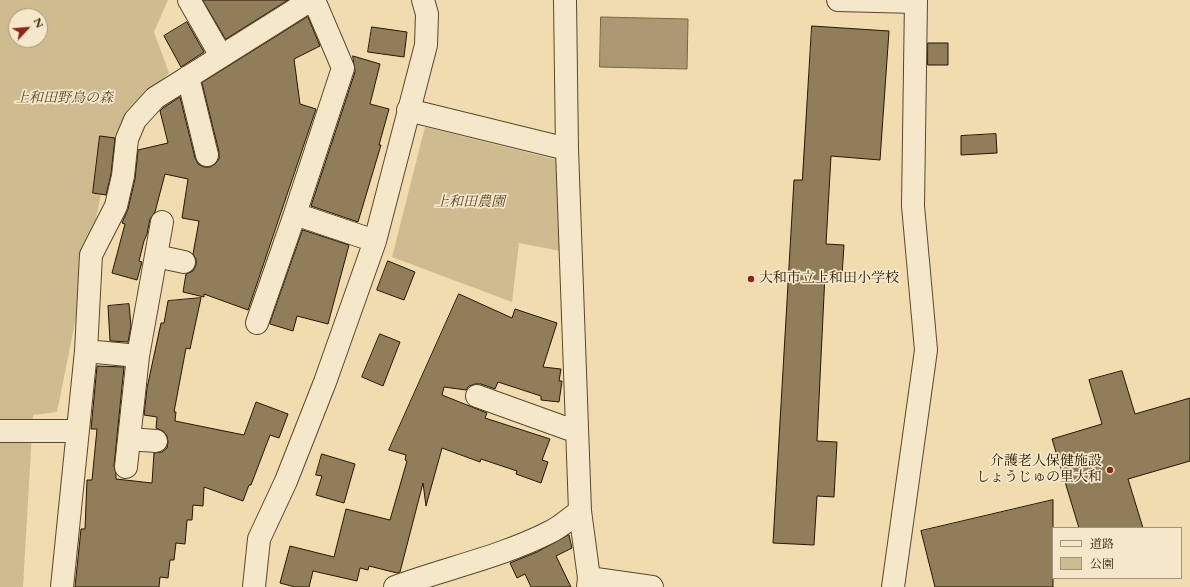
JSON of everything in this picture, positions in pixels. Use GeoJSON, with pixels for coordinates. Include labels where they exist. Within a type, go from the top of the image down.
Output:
{"type":"FeatureCollection","features":[{"type":"Feature","properties":{"kind":"street"},"geometry":{"type":"LineString","coordinates":[[189,0],[221,56]]}},
{"type":"Feature","properties":{"kind":"street"},"geometry":{"type":"LineString","coordinates":[[62,587],[86,351],[91,255],[116,206],[123,176],[127,139],[135,120],[156,98],[221,56],[313,0],[343,68],[257,323]]}},
{"type":"Feature","properties":{"kind":"street"},"geometry":{"type":"LineString","coordinates":[[254,587],[259,539],[286,481],[325,382],[375,241],[426,45],[427,14],[423,0]]}},
{"type":"Feature","properties":{"kind":"street"},"geometry":{"type":"LineString","coordinates":[[565,0],[567,149],[580,511],[588,582],[652,587]]}},
{"type":"Feature","properties":{"kind":"street"},"geometry":{"type":"LineString","coordinates":[[838,0],[916,1],[913,206],[926,350],[894,587]]}},
{"type":"Feature","properties":{"kind":"street"},"geometry":{"type":"LineString","coordinates":[[188,77],[207,155]]}},
{"type":"Feature","properties":{"kind":"street"},"geometry":{"type":"LineString","coordinates":[[408,110],[567,149]]}},
{"type":"Feature","properties":{"kind":"street"},"geometry":{"type":"LineString","coordinates":[[295,214],[375,241]]}},
{"type":"Feature","properties":{"kind":"street"},"geometry":{"type":"LineString","coordinates":[[126,467],[138,356],[162,222]]}},
{"type":"Feature","properties":{"kind":"street"},"geometry":{"type":"LineString","coordinates":[[156,256],[184,262]]}},
{"type":"Feature","properties":{"kind":"street"},"geometry":{"type":"LineString","coordinates":[[86,351],[138,356]]}},
{"type":"Feature","properties":{"kind":"street"},"geometry":{"type":"LineString","coordinates":[[477,396],[577,432]]}},
{"type":"Feature","properties":{"kind":"street"},"geometry":{"type":"LineString","coordinates":[[0,431],[77,431]]}},
{"type":"Feature","properties":{"kind":"street"},"geometry":{"type":"LineString","coordinates":[[129,439],[156,441]]}},
{"type":"Feature","properties":{"kind":"street"},"geometry":{"type":"LineString","coordinates":[[395,587],[420,582],[504,552],[551,532],[580,511]]}},
{"type":"Feature","properties":{"kind":"green space","name":"上和田野鳥の森"},"geometry":{"type":"Polygon","coordinates":[[[0,0],[168,0],[154,32],[169,73],[126,114],[106,169],[57,412],[33,415],[23,587],[0,587],[0,0]]]}},
{"type":"Feature","properties":{"kind":"green space","name":"上和田農園"},"geometry":{"type":"Polygon","coordinates":[[[425,127],[566,162],[565,252],[519,243],[512,302],[392,257],[425,127]]]}},
{"type":"Feature","properties":{"kind":"shaded area"},"geometry":{"type":"Polygon","coordinates":[[[601,17],[688,19],[687,69],[600,67],[601,17]]]}},
{"type":"Feature","properties":{"kind":"building"},"geometry":{"type":"Polygon","coordinates":[[[203,0],[288,0],[226,39],[203,0]]]}},
{"type":"Feature","properties":{"kind":"building"},"geometry":{"type":"Polygon","coordinates":[[[308,17],[320,46],[294,59],[300,104],[316,109],[248,310],[204,294],[204,297],[183,292],[186,274],[193,271],[196,265],[196,259],[193,254],[199,221],[182,218],[188,179],[165,174],[155,212],[150,219],[144,241],[139,261],[142,262],[137,280],[112,273],[125,224],[122,223],[128,209],[135,179],[138,150],[168,143],[160,111],[180,97],[195,158],[198,164],[204,167],[210,167],[215,164],[219,159],[219,152],[202,83],[308,17]]]}},
{"type":"Feature","properties":{"kind":"building"},"geometry":{"type":"Polygon","coordinates":[[[187,22],[204,52],[181,67],[164,36],[187,22]]]}},
{"type":"Feature","properties":{"kind":"building"},"geometry":{"type":"Polygon","coordinates":[[[812,26],[889,31],[880,160],[831,156],[826,244],[844,245],[842,275],[825,274],[817,441],[837,442],[834,497],[817,496],[814,545],[773,543],[794,180],[802,180],[812,26]]]}},
{"type":"Feature","properties":{"kind":"building"},"geometry":{"type":"Polygon","coordinates":[[[372,27],[407,32],[404,57],[368,52],[372,27]]]}},
{"type":"Feature","properties":{"kind":"building"},"geometry":{"type":"Polygon","coordinates":[[[928,43],[948,43],[948,65],[928,65],[928,43]]]}},
{"type":"Feature","properties":{"kind":"building"},"geometry":{"type":"Polygon","coordinates":[[[353,56],[380,64],[370,104],[389,109],[379,145],[381,145],[358,222],[311,206],[355,72],[353,56]]]}},
{"type":"Feature","properties":{"kind":"building"},"geometry":{"type":"Polygon","coordinates":[[[996,134],[997,153],[961,155],[961,136],[996,134]]]}},
{"type":"Feature","properties":{"kind":"building"},"geometry":{"type":"Polygon","coordinates":[[[100,136],[115,138],[111,174],[106,195],[93,193],[100,136]]]}},
{"type":"Feature","properties":{"kind":"building"},"geometry":{"type":"Polygon","coordinates":[[[303,230],[349,245],[328,324],[297,316],[293,331],[270,324],[303,230]]]}},
{"type":"Feature","properties":{"kind":"building"},"geometry":{"type":"Polygon","coordinates":[[[388,261],[415,272],[404,300],[377,290],[388,261]]]}},
{"type":"Feature","properties":{"kind":"building"},"geometry":{"type":"Polygon","coordinates":[[[459,294],[512,318],[515,309],[557,323],[543,367],[561,369],[559,381],[562,381],[559,402],[541,400],[541,396],[498,382],[495,389],[481,384],[469,386],[466,390],[444,387],[442,395],[487,413],[485,418],[550,439],[542,460],[548,462],[541,483],[516,474],[517,471],[481,459],[480,462],[442,448],[426,506],[423,483],[400,572],[397,573],[369,566],[368,570],[360,568],[357,581],[313,571],[309,587],[295,587],[280,583],[290,546],[334,557],[346,509],[390,520],[407,461],[405,460],[406,455],[389,450],[459,294]]]}},
{"type":"Feature","properties":{"kind":"building"},"geometry":{"type":"Polygon","coordinates":[[[201,298],[190,349],[186,348],[174,412],[176,412],[175,421],[244,435],[256,402],[288,414],[279,438],[270,435],[251,485],[249,485],[243,501],[204,487],[203,506],[193,505],[192,520],[187,520],[185,544],[176,543],[174,560],[170,560],[168,578],[160,577],[159,587],[75,587],[81,529],[85,529],[87,480],[92,480],[97,429],[91,429],[97,366],[124,367],[114,466],[116,479],[152,483],[154,453],[162,452],[167,448],[168,442],[167,436],[163,431],[156,428],[157,417],[144,415],[147,388],[161,323],[164,323],[168,301],[201,298]]]}},
{"type":"Feature","properties":{"kind":"building"},"geometry":{"type":"Polygon","coordinates":[[[129,304],[131,326],[128,342],[110,341],[108,306],[129,304]]]}},
{"type":"Feature","properties":{"kind":"building"},"geometry":{"type":"Polygon","coordinates":[[[380,334],[400,342],[383,386],[362,377],[380,334]]]}},
{"type":"Feature","properties":{"kind":"building","name":"介護老人保健施設 しょうじゅの里大和"},"geometry":{"type":"Polygon","coordinates":[[[1122,371],[1135,414],[1190,398],[1190,461],[1128,479],[1143,527],[1079,527],[1052,439],[1102,424],[1089,380],[1122,371]]]}},
{"type":"Feature","properties":{"kind":"building"},"geometry":{"type":"Polygon","coordinates":[[[322,454],[355,464],[344,503],[316,495],[322,476],[316,475],[322,454]]]}},
{"type":"Feature","properties":{"kind":"building"},"geometry":{"type":"Polygon","coordinates":[[[1053,500],[1053,587],[935,587],[921,531],[1053,500]]]}},
{"type":"Feature","properties":{"kind":"building"},"geometry":{"type":"Polygon","coordinates":[[[569,535],[572,548],[556,556],[571,587],[531,587],[525,574],[517,578],[510,563],[537,552],[569,535]]]}},
{"type":"Feature","properties":{"kind":"place","name":"大和市立上和田小学校"},"geometry":{"type":"Point","coordinates":[751,279]}},
{"type":"Feature","properties":{"kind":"place","name":"介護老人保健施設 しょうじゅの里大和"},"geometry":{"type":"Point","coordinates":[1110,470]}}]}
